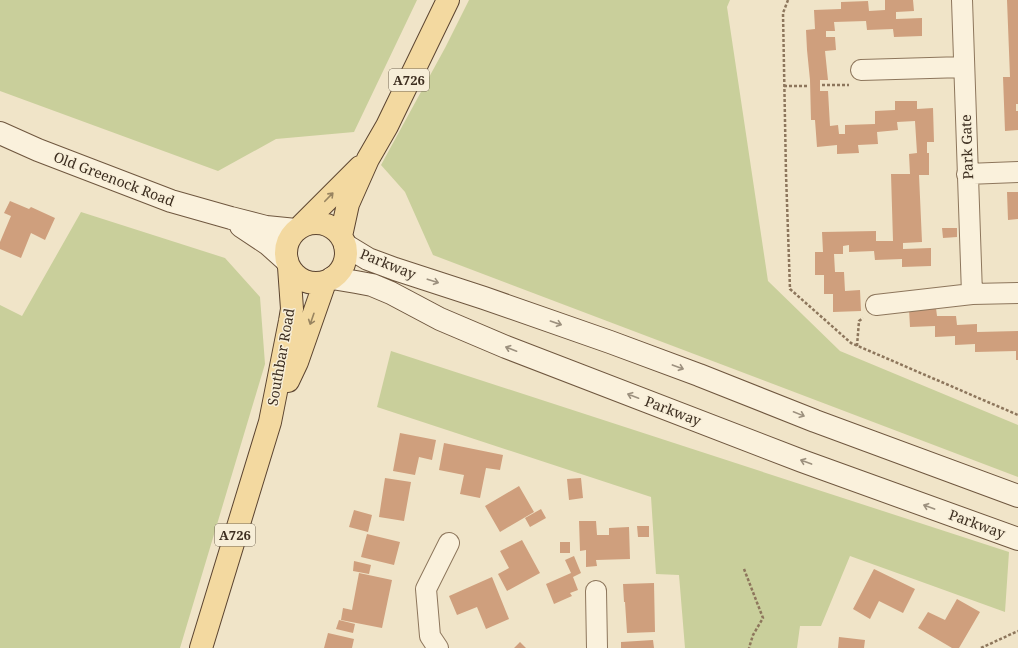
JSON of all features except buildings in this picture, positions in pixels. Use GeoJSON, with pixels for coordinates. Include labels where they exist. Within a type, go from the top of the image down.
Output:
{"type":"FeatureCollection","features":[{"type":"Feature","properties":{"kind":"main road","name":"A726"},"geometry":{"type":"LineString","coordinates":[[343,241],[348,204],[368,159],[387,126],[448,0]]}},
{"type":"Feature","properties":{"kind":"main road","name":"A726"},"geometry":{"type":"LineString","coordinates":[[299,228],[368,159]]}},
{"type":"Feature","properties":{"kind":"main road"},"geometry":{"type":"LineString","coordinates":[[311,223],[328,225],[336,230],[343,241],[346,255],[344,264],[339,272],[328,280],[314,283],[304,281],[295,275],[288,264],[285,252],[286,244],[290,236],[299,228],[311,223]]}},
{"type":"Feature","properties":{"kind":"main road","name":"Southbar Road"},"geometry":{"type":"LineString","coordinates":[[201,648],[270,422],[292,309],[288,264]]}},
{"type":"Feature","properties":{"kind":"main road","name":"Southbar Road"},"geometry":{"type":"LineString","coordinates":[[270,422],[297,362],[328,280]]}},
{"type":"Feature","properties":{"kind":"street","name":"Park Gate"},"geometry":{"type":"LineString","coordinates":[[962,0],[972,294]]}},
{"type":"Feature","properties":{"kind":"street"},"geometry":{"type":"LineString","coordinates":[[862,70],[964,67]]}},
{"type":"Feature","properties":{"kind":"street","name":"Old Greenock Road"},"geometry":{"type":"LineString","coordinates":[[0,133],[38,150],[171,201],[266,227],[299,228]]}},
{"type":"Feature","properties":{"kind":"street"},"geometry":{"type":"LineString","coordinates":[[967,174],[1018,172]]}},
{"type":"Feature","properties":{"kind":"street","name":"Old Greenock Road"},"geometry":{"type":"LineString","coordinates":[[230,218],[268,244],[288,264]]}},
{"type":"Feature","properties":{"kind":"street","name":"Parkway"},"geometry":{"type":"LineString","coordinates":[[343,241],[368,259],[610,342],[699,375],[815,421],[1018,496]]}},
{"type":"Feature","properties":{"kind":"street","name":"Parkway"},"geometry":{"type":"LineString","coordinates":[[328,280],[372,285],[391,293],[440,319],[506,347],[802,461],[1018,539]]}},
{"type":"Feature","properties":{"kind":"street"},"geometry":{"type":"LineString","coordinates":[[876,305],[972,294],[1018,293]]}},
{"type":"Feature","properties":{"kind":"street"},"geometry":{"type":"LineString","coordinates":[[438,648],[430,636],[426,589],[449,543]]}},
{"type":"Feature","properties":{"kind":"street"},"geometry":{"type":"LineString","coordinates":[[596,591],[598,648]]}},
{"type":"Feature","properties":{"kind":"path"},"geometry":{"type":"LineString","coordinates":[[788,0],[783,13],[790,289],[851,344],[1018,415]]}},
{"type":"Feature","properties":{"kind":"path"},"geometry":{"type":"LineString","coordinates":[[784,86],[808,86]]}},
{"type":"Feature","properties":{"kind":"path"},"geometry":{"type":"LineString","coordinates":[[857,346],[859,321],[876,305]]}},
{"type":"Feature","properties":{"kind":"path"},"geometry":{"type":"LineString","coordinates":[[744,569],[762,618],[753,635],[749,648]]}},
{"type":"Feature","properties":{"kind":"path"},"geometry":{"type":"LineString","coordinates":[[981,648],[1018,631]]}},
{"type":"Feature","properties":{"kind":"green space"},"geometry":{"type":"Polygon","coordinates":[[[0,0],[417,0],[354,132],[276,139],[218,171],[0,91],[0,0]]]}},
{"type":"Feature","properties":{"kind":"green space"},"geometry":{"type":"Polygon","coordinates":[[[469,0],[730,0],[727,7],[768,281],[840,351],[1018,425],[1018,477],[433,255],[405,192],[381,165],[445,48],[469,0]]]}},
{"type":"Feature","properties":{"kind":"green space"},"geometry":{"type":"Polygon","coordinates":[[[81,212],[225,258],[260,297],[265,364],[180,648],[0,648],[0,305],[22,316],[81,212]]]}},
{"type":"Feature","properties":{"kind":"green space"},"geometry":{"type":"Polygon","coordinates":[[[391,351],[1009,552],[1005,612],[850,556],[821,626],[800,626],[797,648],[685,648],[679,575],[656,574],[651,497],[377,407],[391,351]]]}}]}
